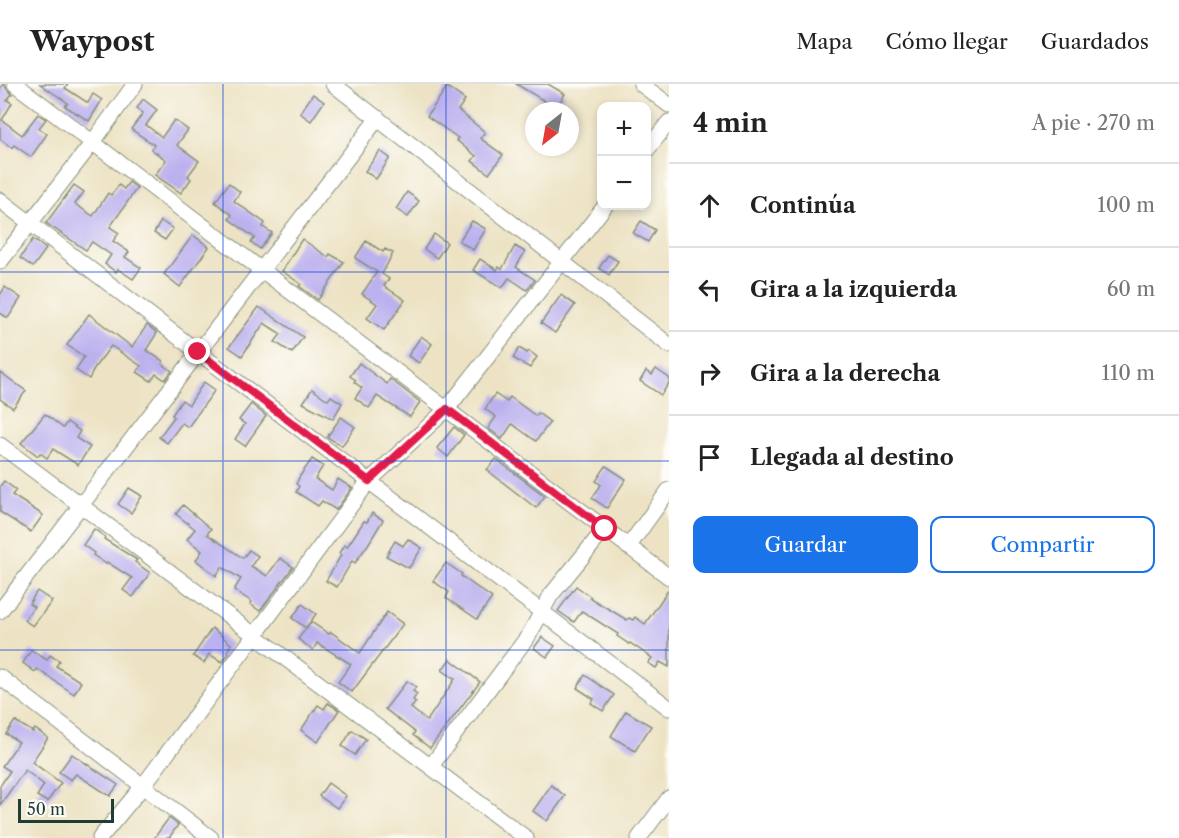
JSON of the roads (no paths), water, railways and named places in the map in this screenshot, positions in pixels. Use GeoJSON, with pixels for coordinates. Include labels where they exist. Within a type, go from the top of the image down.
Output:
{"type":"FeatureCollection","features":[{"type":"Feature","properties":{"kind":"street"},"geometry":{"type":"LineString","coordinates":[[15,84],[669,577]]}},
{"type":"Feature","properties":{"kind":"street"},"geometry":{"type":"LineString","coordinates":[[0,262],[135,84]]}},
{"type":"Feature","properties":{"kind":"street"},"geometry":{"type":"LineString","coordinates":[[333,84],[669,345]]}},
{"type":"Feature","properties":{"kind":"street"},"geometry":{"type":"LineString","coordinates":[[641,84],[669,105]]}},
{"type":"Feature","properties":{"kind":"street"},"geometry":{"type":"LineString","coordinates":[[0,611],[378,118]]}},
{"type":"Feature","properties":{"kind":"street"},"geometry":{"type":"LineString","coordinates":[[651,145],[669,122]]}},
{"type":"Feature","properties":{"kind":"street"},"geometry":{"type":"LineString","coordinates":[[0,200],[669,708]]}},
{"type":"Feature","properties":{"kind":"street"},"geometry":{"type":"LineString","coordinates":[[100,838],[143,786],[369,481],[447,409],[601,210]]}},
{"type":"Feature","properties":{"kind":"street"},"geometry":{"type":"LineString","coordinates":[[0,445],[526,838]]}},
{"type":"Feature","properties":{"kind":"street"},"geometry":{"type":"LineString","coordinates":[[628,547],[669,490]]}},
{"type":"Feature","properties":{"kind":"street"},"geometry":{"type":"LineString","coordinates":[[431,766],[529,635],[551,595],[605,529]]}},
{"type":"Feature","properties":{"kind":"street"},"geometry":{"type":"LineString","coordinates":[[0,677],[211,838]]}},
{"type":"Feature","properties":{"kind":"street"},"geometry":{"type":"LineString","coordinates":[[639,838],[669,798]]}}]}
